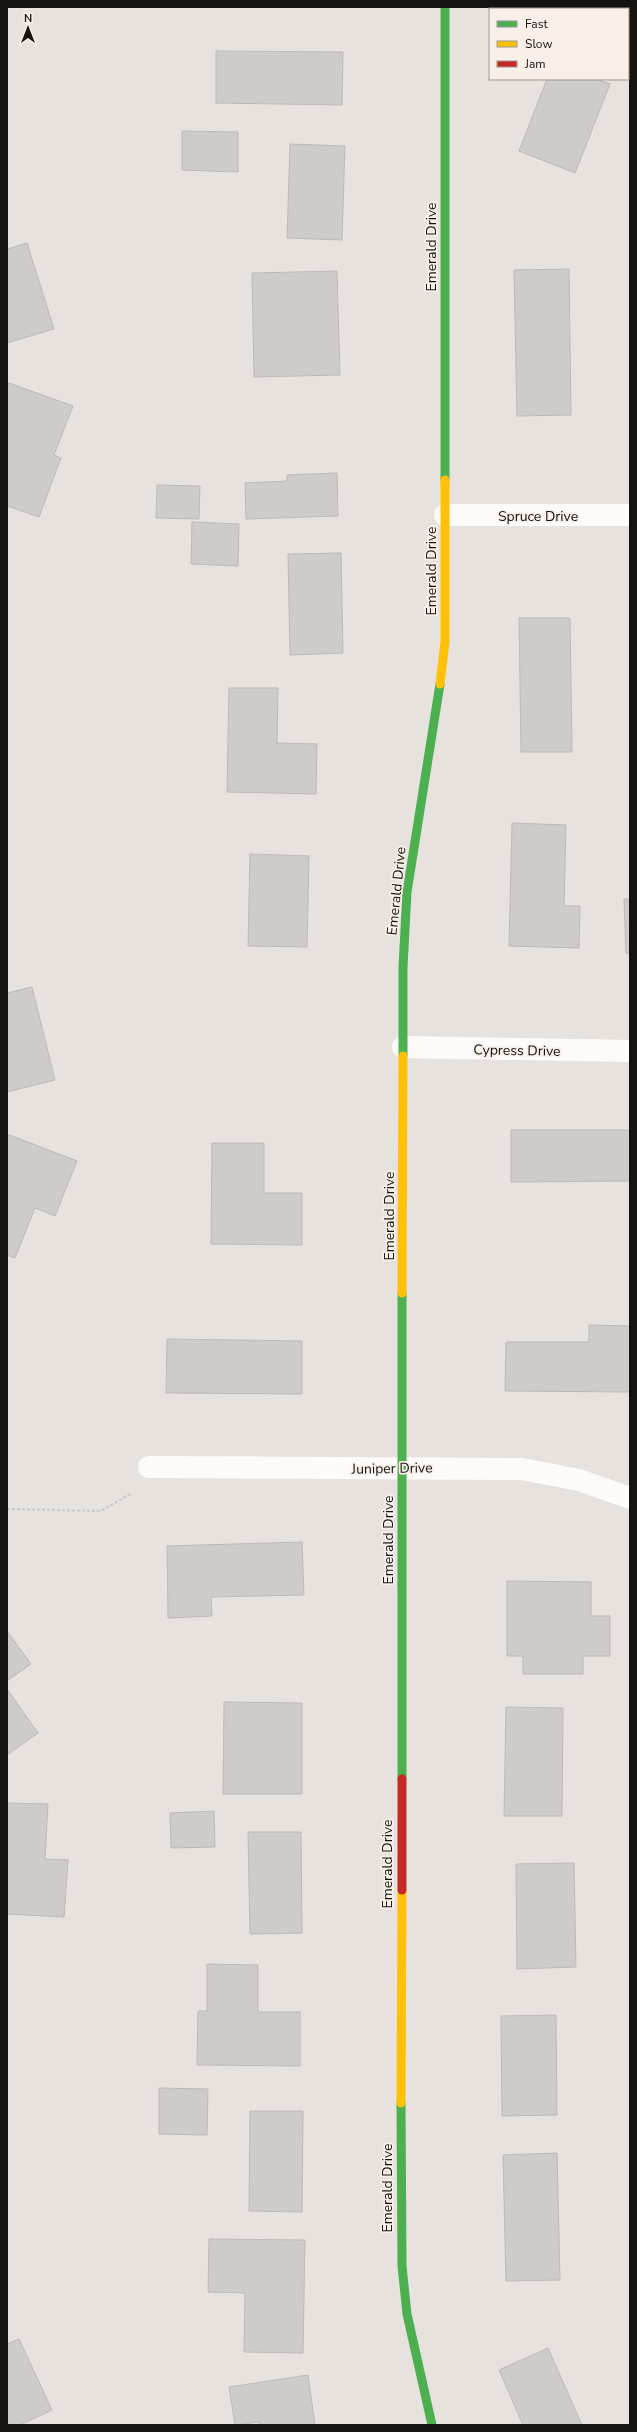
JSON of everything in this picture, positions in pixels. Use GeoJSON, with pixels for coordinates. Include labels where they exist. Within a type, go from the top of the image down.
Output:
{"type":"FeatureCollection","features":[{"type":"Feature","properties":{"kind":"street","name":"Emerald Drive"},"geometry":{"type":"LineString","coordinates":[[432,2425],[408,2314],[402,2266],[403,967],[407,892],[434,731],[445,642],[445,7]]}},
{"type":"Feature","properties":{"kind":"street","name":"Spruce Drive"},"geometry":{"type":"LineString","coordinates":[[445,515],[630,516]]}},
{"type":"Feature","properties":{"kind":"street","name":"Cypress Drive"},"geometry":{"type":"LineString","coordinates":[[403,1047],[630,1051]]}},
{"type":"Feature","properties":{"kind":"street","name":"Juniper Drive"},"geometry":{"type":"LineString","coordinates":[[150,1467],[522,1469],[579,1480],[630,1498]]}},
{"type":"Feature","properties":{"kind":"path"},"geometry":{"type":"LineString","coordinates":[[7,1510],[102,1510],[136,1490]]}},
{"type":"Feature","properties":{"kind":"building"},"geometry":{"type":"Polygon","coordinates":[[[216,51],[343,52],[342,105],[216,103],[216,51]]]}},
{"type":"Feature","properties":{"kind":"building"},"geometry":{"type":"Polygon","coordinates":[[[547,80],[599,80],[610,84],[575,173],[519,151],[547,80]]]}},
{"type":"Feature","properties":{"kind":"building"},"geometry":{"type":"Polygon","coordinates":[[[182,131],[238,132],[238,172],[182,170],[182,131]]]}},
{"type":"Feature","properties":{"kind":"building"},"geometry":{"type":"Polygon","coordinates":[[[290,144],[345,146],[342,240],[287,238],[290,144]]]}},
{"type":"Feature","properties":{"kind":"building"},"geometry":{"type":"Polygon","coordinates":[[[27,243],[54,329],[7,343],[7,249],[27,243]]]}},
{"type":"Feature","properties":{"kind":"building"},"geometry":{"type":"Polygon","coordinates":[[[569,269],[571,415],[517,416],[514,270],[569,269]]]}},
{"type":"Feature","properties":{"kind":"building"},"geometry":{"type":"Polygon","coordinates":[[[337,271],[340,375],[254,377],[252,273],[337,271]]]}},
{"type":"Feature","properties":{"kind":"building"},"geometry":{"type":"Polygon","coordinates":[[[9,383],[73,406],[54,455],[61,458],[39,517],[7,506],[7,388],[9,383]]]}},
{"type":"Feature","properties":{"kind":"building"},"geometry":{"type":"Polygon","coordinates":[[[337,473],[338,516],[246,519],[245,483],[287,481],[287,475],[337,473]]]}},
{"type":"Feature","properties":{"kind":"building"},"geometry":{"type":"Polygon","coordinates":[[[157,485],[200,486],[199,519],[156,518],[157,485]]]}},
{"type":"Feature","properties":{"kind":"building"},"geometry":{"type":"Polygon","coordinates":[[[192,522],[239,524],[238,566],[191,564],[192,522]]]}},
{"type":"Feature","properties":{"kind":"building"},"geometry":{"type":"Polygon","coordinates":[[[341,553],[343,653],[290,655],[288,554],[341,553]]]}},
{"type":"Feature","properties":{"kind":"building"},"geometry":{"type":"Polygon","coordinates":[[[519,618],[570,618],[572,752],[521,752],[519,618]]]}},
{"type":"Feature","properties":{"kind":"building"},"geometry":{"type":"Polygon","coordinates":[[[229,688],[278,688],[277,743],[317,744],[316,794],[227,792],[229,688]]]}},
{"type":"Feature","properties":{"kind":"building"},"geometry":{"type":"Polygon","coordinates":[[[512,823],[566,825],[564,906],[580,906],[579,948],[509,946],[512,823]]]}},
{"type":"Feature","properties":{"kind":"building"},"geometry":{"type":"Polygon","coordinates":[[[250,854],[309,856],[307,947],[248,946],[250,854]]]}},
{"type":"Feature","properties":{"kind":"building"},"geometry":{"type":"Polygon","coordinates":[[[624,899],[630,899],[630,953],[626,953],[624,899]]]}},
{"type":"Feature","properties":{"kind":"building"},"geometry":{"type":"Polygon","coordinates":[[[32,987],[55,1080],[7,1092],[7,993],[32,987]]]}},
{"type":"Feature","properties":{"kind":"building"},"geometry":{"type":"Polygon","coordinates":[[[511,1130],[630,1130],[630,1181],[511,1182],[511,1130]]]}},
{"type":"Feature","properties":{"kind":"building"},"geometry":{"type":"Polygon","coordinates":[[[7,1134],[77,1161],[55,1216],[35,1208],[15,1258],[7,1255],[7,1134]]]}},
{"type":"Feature","properties":{"kind":"building"},"geometry":{"type":"Polygon","coordinates":[[[212,1143],[264,1143],[264,1193],[302,1193],[302,1245],[211,1244],[212,1143]]]}},
{"type":"Feature","properties":{"kind":"building"},"geometry":{"type":"Polygon","coordinates":[[[589,1325],[630,1326],[630,1392],[505,1391],[506,1342],[589,1342],[589,1325]]]}},
{"type":"Feature","properties":{"kind":"building"},"geometry":{"type":"Polygon","coordinates":[[[167,1339],[302,1341],[302,1394],[166,1393],[167,1339]]]}},
{"type":"Feature","properties":{"kind":"building"},"geometry":{"type":"Polygon","coordinates":[[[302,1542],[304,1595],[211,1597],[212,1616],[168,1618],[167,1546],[302,1542]]]}},
{"type":"Feature","properties":{"kind":"building"},"geometry":{"type":"Polygon","coordinates":[[[507,1581],[591,1582],[591,1616],[610,1616],[610,1656],[583,1656],[583,1674],[523,1674],[523,1656],[507,1656],[507,1581]]]}},
{"type":"Feature","properties":{"kind":"building"},"geometry":{"type":"Polygon","coordinates":[[[7,1631],[31,1664],[7,1681],[7,1631]]]}},
{"type":"Feature","properties":{"kind":"building"},"geometry":{"type":"Polygon","coordinates":[[[7,1689],[38,1733],[7,1755],[7,1689]]]}},
{"type":"Feature","properties":{"kind":"building"},"geometry":{"type":"Polygon","coordinates":[[[224,1702],[302,1703],[302,1794],[223,1794],[224,1702]]]}},
{"type":"Feature","properties":{"kind":"building"},"geometry":{"type":"Polygon","coordinates":[[[506,1707],[563,1708],[562,1816],[504,1816],[506,1707]]]}},
{"type":"Feature","properties":{"kind":"building"},"geometry":{"type":"Polygon","coordinates":[[[7,1803],[48,1804],[45,1859],[68,1860],[64,1917],[7,1914],[7,1803]]]}},
{"type":"Feature","properties":{"kind":"building"},"geometry":{"type":"Polygon","coordinates":[[[214,1811],[215,1847],[171,1848],[170,1813],[214,1811]]]}},
{"type":"Feature","properties":{"kind":"building"},"geometry":{"type":"Polygon","coordinates":[[[248,1832],[301,1832],[302,1933],[250,1934],[248,1832]]]}},
{"type":"Feature","properties":{"kind":"building"},"geometry":{"type":"Polygon","coordinates":[[[574,1863],[576,1967],[517,1969],[516,1864],[574,1863]]]}},
{"type":"Feature","properties":{"kind":"building"},"geometry":{"type":"Polygon","coordinates":[[[207,1964],[258,1965],[258,2012],[300,2012],[300,2066],[197,2065],[198,2011],[207,2011],[207,1964]]]}},
{"type":"Feature","properties":{"kind":"building"},"geometry":{"type":"Polygon","coordinates":[[[556,2015],[557,2115],[502,2116],[501,2016],[556,2015]]]}},
{"type":"Feature","properties":{"kind":"building"},"geometry":{"type":"Polygon","coordinates":[[[159,2088],[208,2089],[207,2135],[159,2134],[159,2088]]]}},
{"type":"Feature","properties":{"kind":"building"},"geometry":{"type":"Polygon","coordinates":[[[250,2111],[303,2111],[302,2212],[249,2211],[250,2111]]]}},
{"type":"Feature","properties":{"kind":"building"},"geometry":{"type":"Polygon","coordinates":[[[557,2153],[560,2280],[506,2281],[503,2155],[557,2153]]]}},
{"type":"Feature","properties":{"kind":"building"},"geometry":{"type":"Polygon","coordinates":[[[209,2239],[305,2240],[303,2353],[244,2352],[245,2293],[208,2292],[209,2239]]]}},
{"type":"Feature","properties":{"kind":"building"},"geometry":{"type":"Polygon","coordinates":[[[19,2339],[52,2410],[20,2425],[7,2425],[7,2344],[19,2339]]]}},
{"type":"Feature","properties":{"kind":"building"},"geometry":{"type":"Polygon","coordinates":[[[548,2348],[582,2425],[523,2425],[499,2370],[548,2348]]]}},
{"type":"Feature","properties":{"kind":"building"},"geometry":{"type":"Polygon","coordinates":[[[308,2375],[315,2425],[259,2425],[259,2422],[235,2425],[229,2387],[308,2375]]]}},
{"type":"Feature","properties":{"kind":"traffic: fast"},"geometry":{"type":"LineString","coordinates":[[445,7],[445,480]]}},
{"type":"Feature","properties":{"kind":"traffic: fast"},"geometry":{"type":"LineString","coordinates":[[403,1056],[403,967],[407,892],[440,684]]}},
{"type":"Feature","properties":{"kind":"traffic: fast"},"geometry":{"type":"LineString","coordinates":[[402,1293],[402,1779]]}},
{"type":"Feature","properties":{"kind":"traffic: fast"},"geometry":{"type":"LineString","coordinates":[[401,2103],[402,2266],[407,2314],[432,2425]]}},
{"type":"Feature","properties":{"kind":"traffic: slow"},"geometry":{"type":"LineString","coordinates":[[440,684],[445,642],[445,480]]}},
{"type":"Feature","properties":{"kind":"traffic: slow"},"geometry":{"type":"LineString","coordinates":[[402,1293],[403,1056]]}},
{"type":"Feature","properties":{"kind":"traffic: slow"},"geometry":{"type":"LineString","coordinates":[[401,2103],[402,1890]]}},
{"type":"Feature","properties":{"kind":"traffic: jam"},"geometry":{"type":"LineString","coordinates":[[402,1779],[402,1890]]}}]}
